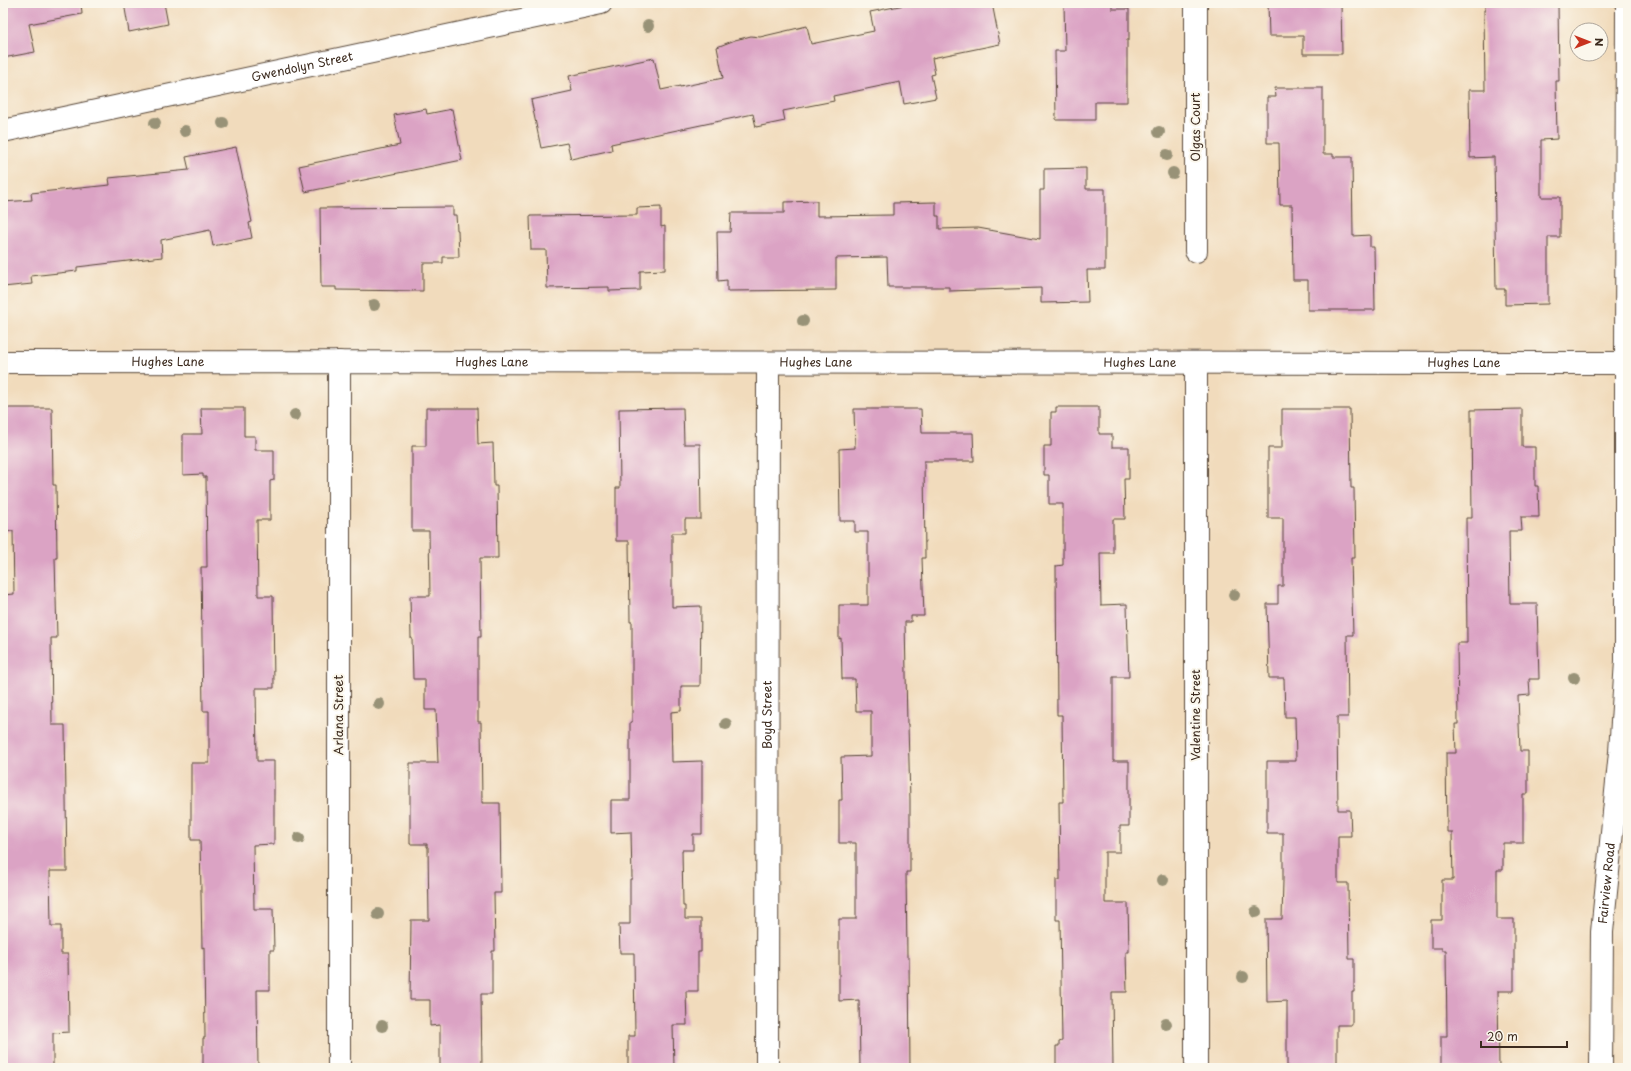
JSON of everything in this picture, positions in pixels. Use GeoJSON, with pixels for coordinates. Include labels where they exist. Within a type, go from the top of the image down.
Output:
{"type":"FeatureCollection","features":[{"type":"Feature","properties":{"kind":"street","name":"Gwendolyn Street"},"geometry":{"type":"LineString","coordinates":[[3,131],[601,3]]}},
{"type":"Feature","properties":{"kind":"street","name":"Olgas Court"},"geometry":{"type":"LineString","coordinates":[[1196,3],[1196,252]]}},
{"type":"Feature","properties":{"kind":"street","name":"Fairview Road"},"geometry":{"type":"LineString","coordinates":[[1601,1068],[1602,932],[1620,752],[1626,661],[1627,3]]}},
{"type":"Feature","properties":{"kind":"street","name":"Hughes Lane"},"geometry":{"type":"LineString","coordinates":[[3,362],[1627,363]]}},
{"type":"Feature","properties":{"kind":"street","name":"Arlana Street"},"geometry":{"type":"LineString","coordinates":[[339,362],[339,1068]]}},
{"type":"Feature","properties":{"kind":"street","name":"Boyd Street"},"geometry":{"type":"LineString","coordinates":[[767,1068],[768,363]]}},
{"type":"Feature","properties":{"kind":"street","name":"Valentine Street"},"geometry":{"type":"LineString","coordinates":[[1196,363],[1196,1068]]}},
{"type":"Feature","properties":{"kind":"building"},"geometry":{"type":"Polygon","coordinates":[[[3,3],[81,3],[82,14],[29,24],[35,52],[3,58],[3,3]]]}},
{"type":"Feature","properties":{"kind":"building"},"geometry":{"type":"Polygon","coordinates":[[[124,3],[164,3],[168,24],[129,32],[124,3]]]}},
{"type":"Feature","properties":{"kind":"building"},"geometry":{"type":"Polygon","coordinates":[[[914,3],[992,3],[1000,44],[932,58],[935,74],[931,75],[936,98],[904,104],[900,82],[833,96],[834,101],[783,111],[785,121],[756,127],[753,114],[611,144],[612,150],[571,159],[567,143],[541,148],[531,100],[572,91],[569,76],[654,58],[661,90],[723,78],[717,47],[751,36],[760,37],[807,26],[811,44],[874,31],[870,12],[914,3]]]}},
{"type":"Feature","properties":{"kind":"building"},"geometry":{"type":"Polygon","coordinates":[[[1064,3],[1112,3],[1112,9],[1129,9],[1129,40],[1127,40],[1127,102],[1095,102],[1095,120],[1056,120],[1055,51],[1065,51],[1064,3]]]}},
{"type":"Feature","properties":{"kind":"building"},"geometry":{"type":"Polygon","coordinates":[[[1268,3],[1341,3],[1342,54],[1303,54],[1303,36],[1269,36],[1268,3]]]}},
{"type":"Feature","properties":{"kind":"building"},"geometry":{"type":"Polygon","coordinates":[[[1485,3],[1558,3],[1559,81],[1556,81],[1557,139],[1541,140],[1541,197],[1560,197],[1560,237],[1548,237],[1548,304],[1505,305],[1505,289],[1496,289],[1494,157],[1470,158],[1469,90],[1485,90],[1485,3]]]}},
{"type":"Feature","properties":{"kind":"building"},"geometry":{"type":"Polygon","coordinates":[[[1275,88],[1323,88],[1323,154],[1333,154],[1333,157],[1352,157],[1353,236],[1370,235],[1370,247],[1374,247],[1375,310],[1308,310],[1308,280],[1293,280],[1292,205],[1280,205],[1279,143],[1267,143],[1267,97],[1276,97],[1275,88]]]}},
{"type":"Feature","properties":{"kind":"building"},"geometry":{"type":"Polygon","coordinates":[[[426,109],[427,114],[452,109],[462,160],[305,192],[299,166],[400,145],[394,115],[426,109]]]}},
{"type":"Feature","properties":{"kind":"building"},"geometry":{"type":"Polygon","coordinates":[[[236,147],[252,222],[249,223],[252,238],[213,246],[210,230],[161,240],[162,257],[77,267],[77,271],[31,276],[32,284],[3,287],[3,202],[32,200],[31,193],[110,185],[109,178],[189,170],[186,157],[236,147]]]}},
{"type":"Feature","properties":{"kind":"building"},"geometry":{"type":"Polygon","coordinates":[[[1086,168],[1086,189],[1105,189],[1105,270],[1087,270],[1088,302],[1041,303],[1041,288],[949,291],[949,287],[888,287],[887,257],[836,258],[836,290],[727,291],[727,280],[718,281],[717,232],[730,232],[731,213],[784,213],[784,202],[817,201],[817,216],[893,215],[893,203],[936,202],[936,216],[939,216],[939,229],[978,228],[1040,239],[1040,190],[1044,190],[1044,169],[1086,168]]]}},
{"type":"Feature","properties":{"kind":"building"},"geometry":{"type":"Polygon","coordinates":[[[453,207],[453,215],[456,215],[458,230],[459,257],[443,257],[443,263],[423,263],[423,291],[336,290],[336,287],[321,287],[320,208],[453,207]]]}},
{"type":"Feature","properties":{"kind":"building"},"geometry":{"type":"Polygon","coordinates":[[[661,207],[661,227],[665,226],[665,270],[640,271],[640,290],[609,291],[609,287],[547,288],[546,250],[531,250],[530,216],[637,215],[637,208],[661,207]]]}},
{"type":"Feature","properties":{"kind":"building"},"geometry":{"type":"Polygon","coordinates":[[[1056,407],[1099,407],[1099,434],[1112,434],[1112,447],[1129,447],[1129,479],[1124,479],[1125,519],[1113,519],[1113,553],[1100,553],[1101,605],[1127,604],[1129,677],[1113,677],[1113,761],[1129,761],[1129,826],[1120,826],[1120,852],[1105,852],[1105,903],[1128,903],[1129,952],[1126,952],[1127,992],[1112,992],[1113,1068],[1056,1068],[1056,1046],[1059,1046],[1059,1042],[1062,1041],[1060,920],[1056,920],[1056,880],[1060,880],[1059,802],[1063,802],[1062,715],[1057,715],[1056,566],[1063,565],[1063,504],[1049,504],[1049,475],[1044,475],[1044,446],[1051,446],[1051,412],[1056,412],[1056,407]]]}},
{"type":"Feature","properties":{"kind":"building"},"geometry":{"type":"Polygon","coordinates":[[[3,408],[52,408],[53,485],[56,485],[57,558],[55,558],[57,638],[51,638],[52,725],[65,725],[67,871],[50,871],[51,926],[61,926],[61,954],[68,954],[69,1032],[53,1033],[53,1068],[3,1068],[3,595],[14,594],[13,531],[3,532],[3,408]]]}},
{"type":"Feature","properties":{"kind":"building"},"geometry":{"type":"Polygon","coordinates":[[[201,408],[244,408],[244,436],[255,436],[255,450],[274,450],[274,480],[270,481],[270,520],[257,520],[258,596],[273,596],[274,688],[256,688],[257,761],[274,761],[274,844],[253,845],[254,909],[273,909],[274,950],[270,950],[270,990],[257,990],[258,1068],[203,1068],[203,1038],[205,1038],[204,947],[202,948],[200,840],[191,840],[191,763],[209,763],[209,711],[203,711],[201,567],[207,567],[206,477],[203,477],[203,474],[183,475],[183,434],[202,434],[201,408]]]}},
{"type":"Feature","properties":{"kind":"building"},"geometry":{"type":"Polygon","coordinates":[[[426,408],[477,408],[478,444],[493,443],[494,486],[497,486],[498,558],[480,558],[481,637],[478,637],[478,722],[481,722],[482,803],[500,803],[501,893],[494,893],[495,951],[492,951],[492,994],[481,994],[482,1068],[440,1068],[440,1025],[430,1026],[430,1000],[410,1000],[411,920],[429,920],[428,847],[427,844],[410,844],[410,763],[438,763],[436,710],[425,710],[425,679],[413,679],[411,638],[410,596],[430,596],[429,531],[412,531],[412,446],[426,446],[426,408]]]}},
{"type":"Feature","properties":{"kind":"building"},"geometry":{"type":"Polygon","coordinates":[[[683,408],[684,444],[700,444],[701,519],[685,519],[685,533],[672,533],[672,607],[701,606],[700,686],[681,686],[681,711],[671,712],[672,762],[702,761],[702,834],[693,834],[693,850],[682,850],[683,906],[685,906],[685,919],[701,919],[701,952],[698,952],[698,991],[686,991],[687,1025],[673,1025],[674,1068],[628,1068],[628,1036],[635,1036],[634,953],[620,953],[619,924],[630,924],[630,879],[632,879],[631,832],[611,833],[611,800],[630,800],[630,722],[632,722],[632,622],[630,622],[629,541],[616,541],[616,488],[620,488],[619,409],[683,408]]]}},
{"type":"Feature","properties":{"kind":"building"},"geometry":{"type":"Polygon","coordinates":[[[854,409],[921,409],[922,433],[973,433],[974,461],[924,461],[925,558],[922,558],[924,616],[911,616],[911,622],[905,622],[910,800],[910,872],[906,872],[907,957],[909,957],[910,1068],[860,1068],[859,1000],[839,1001],[839,919],[856,919],[856,843],[839,843],[839,800],[842,800],[841,757],[871,756],[871,711],[856,711],[855,679],[842,679],[841,638],[839,639],[839,605],[868,605],[868,532],[855,532],[855,521],[840,521],[839,449],[855,448],[854,409]]]}},
{"type":"Feature","properties":{"kind":"building"},"geometry":{"type":"Polygon","coordinates":[[[1282,409],[1350,409],[1351,488],[1354,488],[1355,558],[1351,558],[1353,635],[1347,635],[1348,717],[1337,717],[1338,810],[1350,810],[1351,836],[1338,836],[1338,883],[1348,883],[1349,959],[1354,959],[1354,992],[1352,992],[1352,1025],[1337,1025],[1337,1068],[1287,1068],[1287,1001],[1267,1002],[1266,919],[1282,919],[1283,833],[1267,833],[1267,761],[1296,761],[1295,717],[1285,717],[1284,678],[1269,678],[1267,604],[1278,604],[1278,586],[1283,586],[1283,518],[1268,518],[1268,448],[1282,448],[1282,409]]]}},
{"type":"Feature","properties":{"kind":"building"},"geometry":{"type":"Polygon","coordinates":[[[1522,409],[1522,447],[1535,447],[1535,486],[1538,486],[1539,517],[1521,517],[1522,531],[1509,531],[1510,604],[1537,604],[1539,679],[1529,679],[1530,695],[1518,696],[1520,751],[1528,751],[1528,794],[1523,794],[1523,843],[1503,843],[1503,870],[1497,870],[1497,919],[1514,919],[1514,991],[1498,991],[1499,1068],[1441,1068],[1441,1036],[1447,1036],[1446,950],[1442,950],[1442,948],[1431,948],[1431,920],[1442,920],[1442,880],[1453,880],[1452,832],[1447,832],[1446,753],[1456,753],[1455,724],[1458,724],[1457,643],[1467,643],[1466,518],[1472,518],[1471,410],[1522,409]]]}}]}
